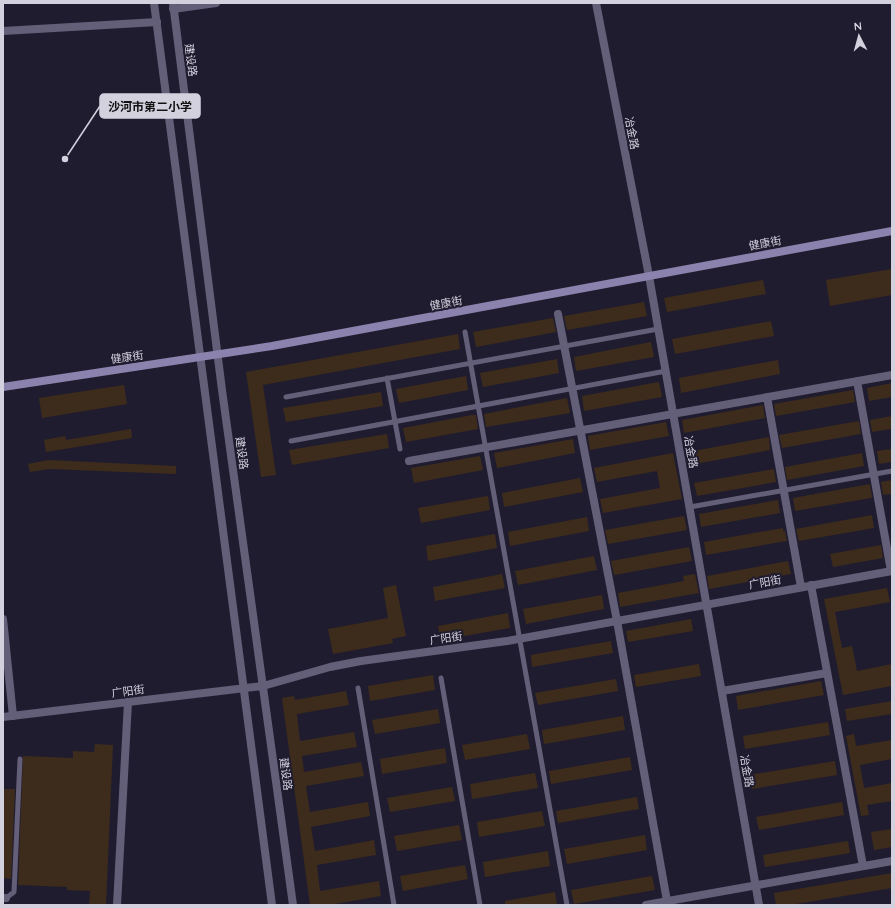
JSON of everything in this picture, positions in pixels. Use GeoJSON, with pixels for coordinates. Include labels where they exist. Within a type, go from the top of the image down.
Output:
{"type":"FeatureCollection","features":[{"type":"Feature","properties":{"kind":"main road","name":"健康街"},"geometry":{"type":"LineString","coordinates":[[3,386],[272,346],[892,231]]}},
{"type":"Feature","properties":{"kind":"street"},"geometry":{"type":"LineString","coordinates":[[154,3],[272,905]]}},
{"type":"Feature","properties":{"kind":"street"},"geometry":{"type":"LineString","coordinates":[[173,6],[216,3]]}},
{"type":"Feature","properties":{"kind":"street","name":"冶金路"},"geometry":{"type":"LineString","coordinates":[[596,3],[649,276],[760,905]]}},
{"type":"Feature","properties":{"kind":"street","name":"建设路"},"geometry":{"type":"LineString","coordinates":[[173,6],[218,354],[293,905]]}},
{"type":"Feature","properties":{"kind":"street"},"geometry":{"type":"LineString","coordinates":[[3,31],[157,22]]}},
{"type":"Feature","properties":{"kind":"street"},"geometry":{"type":"LineString","coordinates":[[558,314],[667,901]]}},
{"type":"Feature","properties":{"kind":"street"},"geometry":{"type":"LineString","coordinates":[[409,461],[892,375]]}},
{"type":"Feature","properties":{"kind":"street"},"geometry":{"type":"LineString","coordinates":[[857,381],[892,571]]}},
{"type":"Feature","properties":{"kind":"street"},"geometry":{"type":"LineString","coordinates":[[767,397],[802,587]]}},
{"type":"Feature","properties":{"kind":"street","name":"广阳街"},"geometry":{"type":"LineString","coordinates":[[3,717],[263,686],[330,667],[361,661],[520,639],[892,571]]}},
{"type":"Feature","properties":{"kind":"street"},"geometry":{"type":"LineString","coordinates":[[811,585],[863,866]]}},
{"type":"Feature","properties":{"kind":"street"},"geometry":{"type":"LineString","coordinates":[[3,619],[13,716]]}},
{"type":"Feature","properties":{"kind":"street"},"geometry":{"type":"LineString","coordinates":[[722,691],[827,673]]}},
{"type":"Feature","properties":{"kind":"street"},"geometry":{"type":"LineString","coordinates":[[117,905],[128,702]]}},
{"type":"Feature","properties":{"kind":"street"},"geometry":{"type":"LineString","coordinates":[[646,905],[892,861]]}},
{"type":"Feature","properties":{"kind":"lane"},"geometry":{"type":"LineString","coordinates":[[286,397],[658,329]]}},
{"type":"Feature","properties":{"kind":"lane"},"geometry":{"type":"LineString","coordinates":[[465,332],[567,905]]}},
{"type":"Feature","properties":{"kind":"lane"},"geometry":{"type":"LineString","coordinates":[[291,441],[666,371]]}},
{"type":"Feature","properties":{"kind":"lane"},"geometry":{"type":"LineString","coordinates":[[388,378],[400,449]]}},
{"type":"Feature","properties":{"kind":"lane"},"geometry":{"type":"LineString","coordinates":[[690,507],[892,471]]}},
{"type":"Feature","properties":{"kind":"lane"},"geometry":{"type":"LineString","coordinates":[[441,678],[480,905]]}},
{"type":"Feature","properties":{"kind":"lane"},"geometry":{"type":"LineString","coordinates":[[358,688],[394,905]]}},
{"type":"Feature","properties":{"kind":"lane"},"geometry":{"type":"LineString","coordinates":[[4,898],[14,892],[20,760]]}},
{"type":"Feature","properties":{"kind":"building"},"geometry":{"type":"Polygon","coordinates":[[[892,269],[892,295],[830,306],[826,280],[892,269]]]}},
{"type":"Feature","properties":{"kind":"building"},"geometry":{"type":"Polygon","coordinates":[[[763,280],[766,294],[667,312],[664,298],[763,280]]]}},
{"type":"Feature","properties":{"kind":"building"},"geometry":{"type":"Polygon","coordinates":[[[644,302],[647,316],[567,330],[564,316],[644,302]]]}},
{"type":"Feature","properties":{"kind":"building"},"geometry":{"type":"Polygon","coordinates":[[[553,318],[556,332],[476,347],[473,332],[553,318]]]}},
{"type":"Feature","properties":{"kind":"building"},"geometry":{"type":"Polygon","coordinates":[[[771,321],[774,336],[675,354],[672,339],[771,321]]]}},
{"type":"Feature","properties":{"kind":"building"},"geometry":{"type":"Polygon","coordinates":[[[458,334],[460,349],[263,385],[276,475],[261,477],[246,372],[458,334]]]}},
{"type":"Feature","properties":{"kind":"building"},"geometry":{"type":"Polygon","coordinates":[[[651,342],[654,357],[576,371],[574,357],[651,342]]]}},
{"type":"Feature","properties":{"kind":"building"},"geometry":{"type":"Polygon","coordinates":[[[557,359],[559,373],[483,387],[480,373],[557,359]]]}},
{"type":"Feature","properties":{"kind":"building"},"geometry":{"type":"Polygon","coordinates":[[[778,360],[780,374],[681,393],[679,378],[778,360]]]}},
{"type":"Feature","properties":{"kind":"building"},"geometry":{"type":"Polygon","coordinates":[[[466,376],[468,390],[399,403],[396,389],[466,376]]]}},
{"type":"Feature","properties":{"kind":"building"},"geometry":{"type":"Polygon","coordinates":[[[659,382],[662,397],[584,411],[582,396],[659,382]]]}},
{"type":"Feature","properties":{"kind":"building"},"geometry":{"type":"Polygon","coordinates":[[[892,383],[892,397],[869,401],[867,388],[892,383]]]}},
{"type":"Feature","properties":{"kind":"building"},"geometry":{"type":"Polygon","coordinates":[[[124,385],[127,404],[42,418],[39,398],[124,385]]]}},
{"type":"Feature","properties":{"kind":"building"},"geometry":{"type":"Polygon","coordinates":[[[853,390],[855,402],[776,416],[774,404],[853,390]]]}},
{"type":"Feature","properties":{"kind":"building"},"geometry":{"type":"Polygon","coordinates":[[[381,392],[383,406],[286,422],[283,408],[381,392]]]}},
{"type":"Feature","properties":{"kind":"building"},"geometry":{"type":"Polygon","coordinates":[[[567,398],[570,413],[486,427],[484,414],[567,398]]]}},
{"type":"Feature","properties":{"kind":"building"},"geometry":{"type":"Polygon","coordinates":[[[763,405],[765,418],[684,433],[682,420],[763,405]]]}},
{"type":"Feature","properties":{"kind":"building"},"geometry":{"type":"Polygon","coordinates":[[[476,415],[478,429],[406,442],[403,428],[476,415]]]}},
{"type":"Feature","properties":{"kind":"building"},"geometry":{"type":"Polygon","coordinates":[[[892,416],[892,429],[872,432],[870,420],[892,416]]]}},
{"type":"Feature","properties":{"kind":"building"},"geometry":{"type":"Polygon","coordinates":[[[859,421],[861,434],[782,448],[779,435],[859,421]]]}},
{"type":"Feature","properties":{"kind":"building"},"geometry":{"type":"Polygon","coordinates":[[[666,422],[669,436],[590,450],[588,436],[666,422]]]}},
{"type":"Feature","properties":{"kind":"building"},"geometry":{"type":"Polygon","coordinates":[[[131,429],[132,438],[46,452],[44,440],[65,436],[66,440],[131,429]]]}},
{"type":"Feature","properties":{"kind":"building"},"geometry":{"type":"Polygon","coordinates":[[[387,434],[389,448],[292,465],[289,450],[387,434]]]}},
{"type":"Feature","properties":{"kind":"building"},"geometry":{"type":"Polygon","coordinates":[[[769,437],[770,450],[690,465],[688,452],[769,437]]]}},
{"type":"Feature","properties":{"kind":"building"},"geometry":{"type":"Polygon","coordinates":[[[573,439],[575,453],[497,468],[494,453],[573,439]]]}},
{"type":"Feature","properties":{"kind":"building"},"geometry":{"type":"Polygon","coordinates":[[[892,449],[892,462],[879,464],[877,451],[892,449]]]}},
{"type":"Feature","properties":{"kind":"building"},"geometry":{"type":"Polygon","coordinates":[[[673,453],[682,499],[603,513],[600,499],[660,488],[657,471],[597,482],[594,468],[673,453]]]}},
{"type":"Feature","properties":{"kind":"building"},"geometry":{"type":"Polygon","coordinates":[[[862,453],[864,466],[787,480],[785,467],[862,453]]]}},
{"type":"Feature","properties":{"kind":"building"},"geometry":{"type":"Polygon","coordinates":[[[480,456],[483,470],[414,483],[411,468],[480,456]]]}},
{"type":"Feature","properties":{"kind":"building"},"geometry":{"type":"Polygon","coordinates":[[[48,460],[176,466],[176,474],[49,469],[30,472],[28,464],[48,460]]]}},
{"type":"Feature","properties":{"kind":"building"},"geometry":{"type":"Polygon","coordinates":[[[774,469],[776,482],[697,496],[694,483],[774,469]]]}},
{"type":"Feature","properties":{"kind":"building"},"geometry":{"type":"Polygon","coordinates":[[[580,478],[583,492],[504,507],[502,493],[580,478]]]}},
{"type":"Feature","properties":{"kind":"building"},"geometry":{"type":"Polygon","coordinates":[[[892,480],[892,494],[883,495],[881,482],[892,480]]]}},
{"type":"Feature","properties":{"kind":"building"},"geometry":{"type":"Polygon","coordinates":[[[870,484],[871,498],[795,511],[793,498],[870,484]]]}},
{"type":"Feature","properties":{"kind":"building"},"geometry":{"type":"Polygon","coordinates":[[[488,496],[490,510],[421,523],[418,508],[488,496]]]}},
{"type":"Feature","properties":{"kind":"building"},"geometry":{"type":"Polygon","coordinates":[[[778,500],[780,513],[701,527],[699,514],[778,500]]]}},
{"type":"Feature","properties":{"kind":"building"},"geometry":{"type":"Polygon","coordinates":[[[872,515],[874,528],[799,541],[796,529],[872,515]]]}},
{"type":"Feature","properties":{"kind":"building"},"geometry":{"type":"Polygon","coordinates":[[[684,516],[687,530],[608,544],[605,530],[684,516]]]}},
{"type":"Feature","properties":{"kind":"building"},"geometry":{"type":"Polygon","coordinates":[[[587,517],[589,531],[510,546],[508,532],[587,517]]]}},
{"type":"Feature","properties":{"kind":"building"},"geometry":{"type":"Polygon","coordinates":[[[783,528],[787,541],[706,555],[704,542],[783,528]]]}},
{"type":"Feature","properties":{"kind":"building"},"geometry":{"type":"Polygon","coordinates":[[[495,534],[497,548],[428,561],[426,546],[495,534]]]}},
{"type":"Feature","properties":{"kind":"building"},"geometry":{"type":"Polygon","coordinates":[[[881,545],[883,558],[833,567],[830,554],[881,545]]]}},
{"type":"Feature","properties":{"kind":"building"},"geometry":{"type":"Polygon","coordinates":[[[689,547],[692,561],[614,575],[611,561],[689,547]]]}},
{"type":"Feature","properties":{"kind":"building"},"geometry":{"type":"Polygon","coordinates":[[[594,556],[597,570],[518,585],[515,571],[594,556]]]}},
{"type":"Feature","properties":{"kind":"building"},"geometry":{"type":"Polygon","coordinates":[[[788,561],[791,574],[709,589],[707,576],[788,561]]]}},
{"type":"Feature","properties":{"kind":"building"},"geometry":{"type":"Polygon","coordinates":[[[502,574],[505,588],[435,601],[433,587],[502,574]]]}},
{"type":"Feature","properties":{"kind":"building"},"geometry":{"type":"Polygon","coordinates":[[[695,574],[699,593],[620,607],[618,593],[684,581],[683,576],[695,574]]]}},
{"type":"Feature","properties":{"kind":"building"},"geometry":{"type":"Polygon","coordinates":[[[396,585],[406,636],[392,639],[393,643],[333,654],[328,629],[388,618],[383,588],[396,585]]]}},
{"type":"Feature","properties":{"kind":"building"},"geometry":{"type":"Polygon","coordinates":[[[887,588],[890,602],[835,612],[842,648],[852,646],[857,671],[892,664],[892,686],[843,695],[824,599],[887,588]]]}},
{"type":"Feature","properties":{"kind":"building"},"geometry":{"type":"Polygon","coordinates":[[[602,595],[604,609],[526,624],[523,609],[602,595]]]}},
{"type":"Feature","properties":{"kind":"building"},"geometry":{"type":"Polygon","coordinates":[[[508,613],[510,628],[441,640],[438,626],[508,613]]]}},
{"type":"Feature","properties":{"kind":"building"},"geometry":{"type":"Polygon","coordinates":[[[691,619],[693,631],[628,642],[626,631],[691,619]]]}},
{"type":"Feature","properties":{"kind":"building"},"geometry":{"type":"Polygon","coordinates":[[[611,641],[613,653],[532,667],[531,655],[611,641]]]}},
{"type":"Feature","properties":{"kind":"building"},"geometry":{"type":"Polygon","coordinates":[[[699,664],[701,676],[636,687],[634,675],[699,664]]]}},
{"type":"Feature","properties":{"kind":"building"},"geometry":{"type":"Polygon","coordinates":[[[433,675],[435,690],[370,701],[368,686],[433,675]]]}},
{"type":"Feature","properties":{"kind":"building"},"geometry":{"type":"Polygon","coordinates":[[[616,679],[618,691],[538,705],[535,693],[616,679]]]}},
{"type":"Feature","properties":{"kind":"building"},"geometry":{"type":"Polygon","coordinates":[[[821,681],[824,695],[738,710],[736,696],[821,681]]]}},
{"type":"Feature","properties":{"kind":"building"},"geometry":{"type":"Polygon","coordinates":[[[346,691],[349,705],[297,714],[300,741],[354,732],[357,747],[302,756],[304,772],[361,762],[364,776],[306,786],[310,812],[368,802],[370,816],[311,827],[315,851],[374,840],[376,855],[317,865],[320,891],[379,881],[381,896],[329,905],[310,905],[282,698],[294,696],[295,700],[346,691]]]}},
{"type":"Feature","properties":{"kind":"building"},"geometry":{"type":"Polygon","coordinates":[[[892,701],[892,714],[847,721],[845,709],[892,701]]]}},
{"type":"Feature","properties":{"kind":"building"},"geometry":{"type":"Polygon","coordinates":[[[438,709],[440,723],[375,734],[372,720],[438,709]]]}},
{"type":"Feature","properties":{"kind":"building"},"geometry":{"type":"Polygon","coordinates":[[[623,716],[625,730],[544,744],[542,730],[623,716]]]}},
{"type":"Feature","properties":{"kind":"building"},"geometry":{"type":"Polygon","coordinates":[[[828,722],[830,735],[745,749],[743,736],[828,722]]]}},
{"type":"Feature","properties":{"kind":"building"},"geometry":{"type":"Polygon","coordinates":[[[527,734],[530,749],[465,760],[462,745],[527,734]]]}},
{"type":"Feature","properties":{"kind":"building"},"geometry":{"type":"Polygon","coordinates":[[[854,734],[856,746],[892,740],[892,759],[860,765],[864,788],[892,783],[892,801],[867,805],[869,815],[861,816],[846,736],[854,734]]]}},
{"type":"Feature","properties":{"kind":"building"},"geometry":{"type":"Polygon","coordinates":[[[95,744],[113,745],[106,905],[89,905],[90,891],[67,890],[67,887],[18,885],[23,756],[73,758],[73,751],[94,752],[95,744]]]}},
{"type":"Feature","properties":{"kind":"building"},"geometry":{"type":"Polygon","coordinates":[[[445,748],[447,763],[382,774],[380,759],[445,748]]]}},
{"type":"Feature","properties":{"kind":"building"},"geometry":{"type":"Polygon","coordinates":[[[630,757],[632,770],[551,784],[549,771],[630,757]]]}},
{"type":"Feature","properties":{"kind":"building"},"geometry":{"type":"Polygon","coordinates":[[[835,761],[837,775],[752,789],[749,775],[835,761]]]}},
{"type":"Feature","properties":{"kind":"building"},"geometry":{"type":"Polygon","coordinates":[[[535,773],[538,788],[472,799],[470,784],[535,773]]]}},
{"type":"Feature","properties":{"kind":"building"},"geometry":{"type":"Polygon","coordinates":[[[452,787],[455,801],[390,812],[387,798],[452,787]]]}},
{"type":"Feature","properties":{"kind":"building"},"geometry":{"type":"Polygon","coordinates":[[[3,789],[15,789],[11,879],[3,878],[3,789]]]}},
{"type":"Feature","properties":{"kind":"building"},"geometry":{"type":"Polygon","coordinates":[[[637,797],[639,809],[558,823],[556,811],[637,797]]]}},
{"type":"Feature","properties":{"kind":"building"},"geometry":{"type":"Polygon","coordinates":[[[842,802],[844,815],[759,830],[756,817],[842,802]]]}},
{"type":"Feature","properties":{"kind":"building"},"geometry":{"type":"Polygon","coordinates":[[[542,811],[545,826],[479,837],[477,822],[542,811]]]}},
{"type":"Feature","properties":{"kind":"building"},"geometry":{"type":"Polygon","coordinates":[[[459,825],[462,840],[397,851],[394,836],[459,825]]]}},
{"type":"Feature","properties":{"kind":"building"},"geometry":{"type":"Polygon","coordinates":[[[892,829],[892,847],[874,850],[871,832],[892,829]]]}},
{"type":"Feature","properties":{"kind":"building"},"geometry":{"type":"Polygon","coordinates":[[[645,835],[647,850],[567,864],[564,849],[645,835]]]}},
{"type":"Feature","properties":{"kind":"building"},"geometry":{"type":"Polygon","coordinates":[[[848,841],[850,853],[765,867],[763,855],[848,841]]]}},
{"type":"Feature","properties":{"kind":"building"},"geometry":{"type":"Polygon","coordinates":[[[548,851],[550,866],[485,877],[483,862],[548,851]]]}},
{"type":"Feature","properties":{"kind":"building"},"geometry":{"type":"Polygon","coordinates":[[[465,865],[468,879],[403,891],[400,876],[465,865]]]}},
{"type":"Feature","properties":{"kind":"building"},"geometry":{"type":"Polygon","coordinates":[[[892,873],[892,888],[790,905],[776,905],[774,893],[892,873]]]}},
{"type":"Feature","properties":{"kind":"building"},"geometry":{"type":"Polygon","coordinates":[[[652,876],[655,890],[574,904],[571,890],[652,876]]]}},
{"type":"Feature","properties":{"kind":"building"},"geometry":{"type":"Polygon","coordinates":[[[555,892],[557,905],[505,905],[505,901],[555,892]]]}},
{"type":"Feature","properties":{"kind":"place","name":"沙河市第二小学"},"geometry":{"type":"Point","coordinates":[65,159]}}]}
